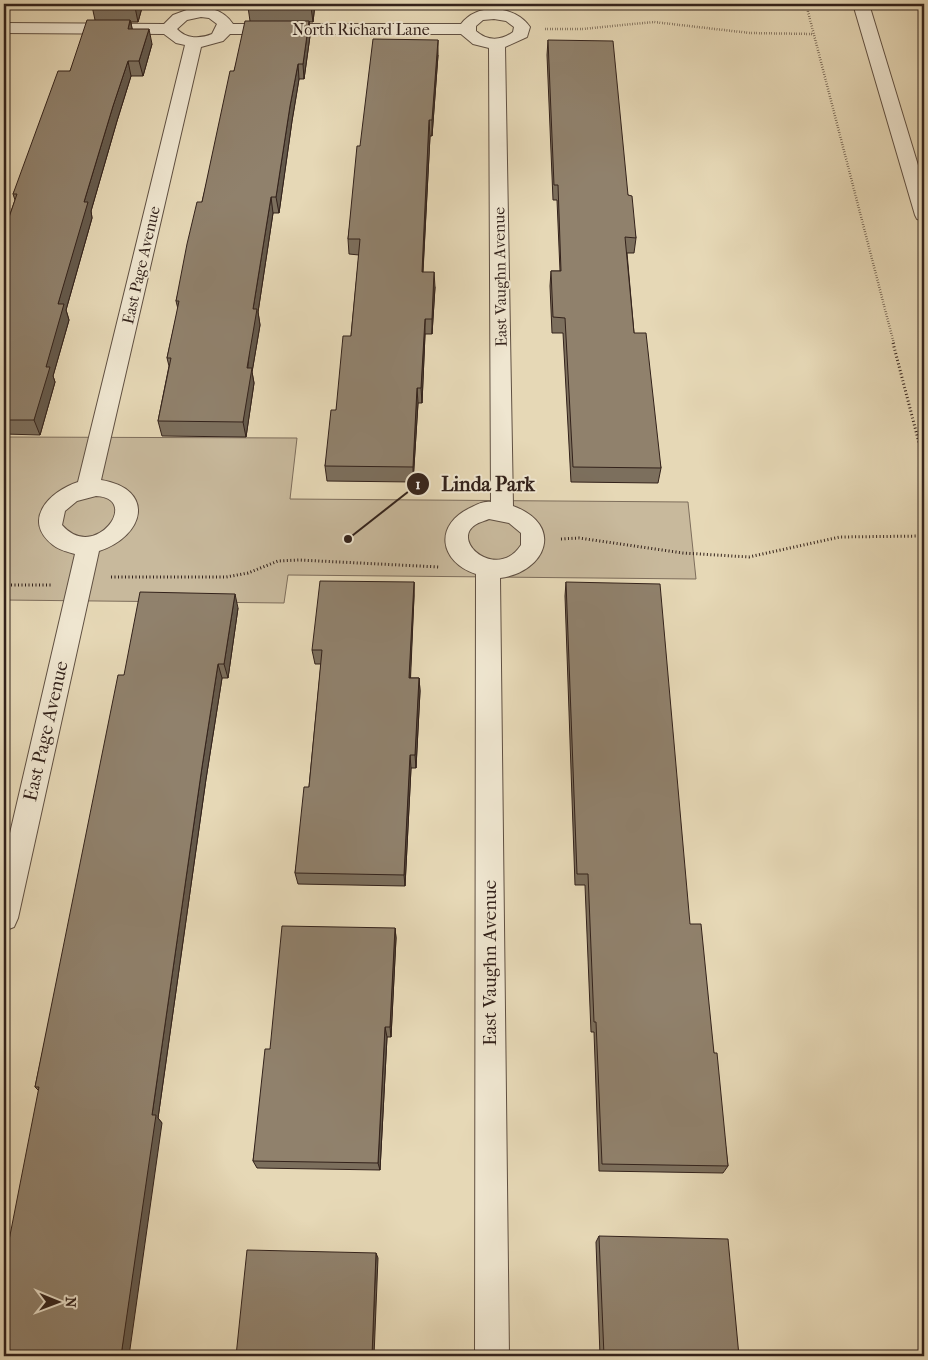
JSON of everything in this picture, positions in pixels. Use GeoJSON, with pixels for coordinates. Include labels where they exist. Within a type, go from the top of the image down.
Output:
{"type":"FeatureCollection","features":[{"type":"Feature","properties":{"kind":"street"},"geometry":{"type":"LineString","coordinates":[[861,4],[924,215]]}},
{"type":"Feature","properties":{"kind":"street"},"geometry":{"type":"LineString","coordinates":[[4,28],[169,29],[180,17],[201,8],[219,17],[225,24],[224,29],[213,39],[194,42],[175,38],[169,29]]}},
{"type":"Feature","properties":{"kind":"street"},"geometry":{"type":"LineString","coordinates":[[497,9],[514,18],[522,28],[520,34],[515,39],[497,44],[475,39],[467,29],[469,23],[477,17],[497,9]]}},
{"type":"Feature","properties":{"kind":"street","name":"North Richard Lane"},"geometry":{"type":"LineString","coordinates":[[224,29],[467,29]]}},
{"type":"Feature","properties":{"kind":"street","name":"East Page Avenue"},"geometry":{"type":"LineString","coordinates":[[88,488],[194,42]]}},
{"type":"Feature","properties":{"kind":"street","name":"East Vaughn Avenue"},"geometry":{"type":"LineString","coordinates":[[497,44],[502,510]]}},
{"type":"Feature","properties":{"kind":"street"},"geometry":{"type":"LineString","coordinates":[[88,488],[106,489],[118,494],[127,506],[128,513],[125,524],[116,534],[104,541],[89,546],[75,546],[63,542],[54,534],[50,520],[53,510],[62,500],[74,492],[88,488]]}},
{"type":"Feature","properties":{"kind":"street"},"geometry":{"type":"LineString","coordinates":[[486,510],[502,510],[525,521],[532,531],[533,540],[531,550],[520,562],[503,569],[479,566],[460,553],[456,535],[458,528],[473,514],[486,510]]}},
{"type":"Feature","properties":{"kind":"street","name":"East Page Avenue"},"geometry":{"type":"LineString","coordinates":[[4,918],[89,546]]}},
{"type":"Feature","properties":{"kind":"street","name":"East Vaughn Avenue"},"geometry":{"type":"LineString","coordinates":[[479,566],[492,1356]]}},
{"type":"Feature","properties":{"kind":"path"},"geometry":{"type":"LineString","coordinates":[[806,4],[924,462]]}},
{"type":"Feature","properties":{"kind":"path"},"geometry":{"type":"LineString","coordinates":[[522,28],[582,29],[654,22],[750,33],[814,34]]}},
{"type":"Feature","properties":{"kind":"path"},"geometry":{"type":"LineString","coordinates":[[533,540],[578,538],[683,553],[750,557],[840,537],[924,536]]}},
{"type":"Feature","properties":{"kind":"path"},"geometry":{"type":"LineString","coordinates":[[4,585],[80,585],[105,577],[226,577],[248,573],[278,562],[299,560],[462,569],[479,566]]}},
{"type":"Feature","properties":{"kind":"shaded area"},"geometry":{"type":"Polygon","coordinates":[[[4,437],[297,438],[290,499],[688,502],[696,579],[288,575],[284,603],[4,600],[4,437]]]}},
{"type":"Feature","properties":{"kind":"building"},"geometry":{"type":"Polygon","coordinates":[[[93,4],[136,4],[135,7],[92,6],[93,4]]]}},
{"type":"Feature","properties":{"kind":"building"},"geometry":{"type":"Polygon","coordinates":[[[249,4],[311,4],[311,7],[248,7],[249,4]]]}},
{"type":"Feature","properties":{"kind":"building"},"geometry":{"type":"Polygon","coordinates":[[[87,20],[130,20],[128,29],[149,29],[139,61],[128,61],[84,202],[88,202],[58,304],[64,304],[46,367],[50,367],[34,420],[4,420],[4,232],[17,194],[13,194],[58,71],[70,71],[87,20]]]}},
{"type":"Feature","properties":{"kind":"building"},"geometry":{"type":"Polygon","coordinates":[[[245,21],[309,21],[303,64],[298,64],[290,106],[276,197],[271,197],[253,309],[257,309],[247,368],[252,368],[243,422],[158,421],[171,358],[167,358],[179,301],[176,301],[187,244],[197,202],[202,202],[230,71],[234,71],[245,21]]]}},
{"type":"Feature","properties":{"kind":"building"},"geometry":{"type":"Polygon","coordinates":[[[373,39],[438,40],[432,120],[429,120],[422,272],[434,272],[432,319],[425,319],[421,388],[417,388],[413,467],[325,466],[331,410],[336,410],[343,336],[351,336],[360,239],[348,239],[357,146],[360,146],[373,39]]]}},
{"type":"Feature","properties":{"kind":"building"},"geometry":{"type":"Polygon","coordinates":[[[548,40],[613,41],[628,195],[632,196],[636,238],[625,237],[634,333],[646,333],[661,468],[573,467],[565,318],[553,317],[551,271],[561,271],[558,185],[554,185],[548,40]]]}},
{"type":"Feature","properties":{"kind":"building"},"geometry":{"type":"Polygon","coordinates":[[[320,581],[414,582],[409,678],[419,678],[415,755],[410,755],[404,875],[295,873],[304,787],[309,787],[322,650],[312,650],[320,581]]]}},
{"type":"Feature","properties":{"kind":"building"},"geometry":{"type":"Polygon","coordinates":[[[566,582],[660,584],[690,924],[701,924],[714,1053],[717,1053],[728,1166],[602,1164],[588,874],[577,874],[566,582]]]}},
{"type":"Feature","properties":{"kind":"building"},"geometry":{"type":"Polygon","coordinates":[[[140,592],[235,594],[224,664],[218,664],[202,767],[152,1115],[156,1115],[121,1356],[4,1356],[4,1266],[39,1087],[35,1087],[118,675],[124,675],[140,592]]]}},
{"type":"Feature","properties":{"kind":"building"},"geometry":{"type":"Polygon","coordinates":[[[282,926],[395,928],[390,1027],[385,1027],[378,1163],[253,1161],[265,1049],[270,1049],[282,926]]]}},
{"type":"Feature","properties":{"kind":"building"},"geometry":{"type":"Polygon","coordinates":[[[599,1236],[728,1239],[739,1356],[604,1356],[599,1236]]]}},
{"type":"Feature","properties":{"kind":"building"},"geometry":{"type":"Polygon","coordinates":[[[247,1250],[376,1253],[372,1356],[236,1356],[247,1250]]]}},
{"type":"Feature","properties":{"kind":"place","name":"Linda Park"},"geometry":{"type":"Point","coordinates":[348,539]}}]}
